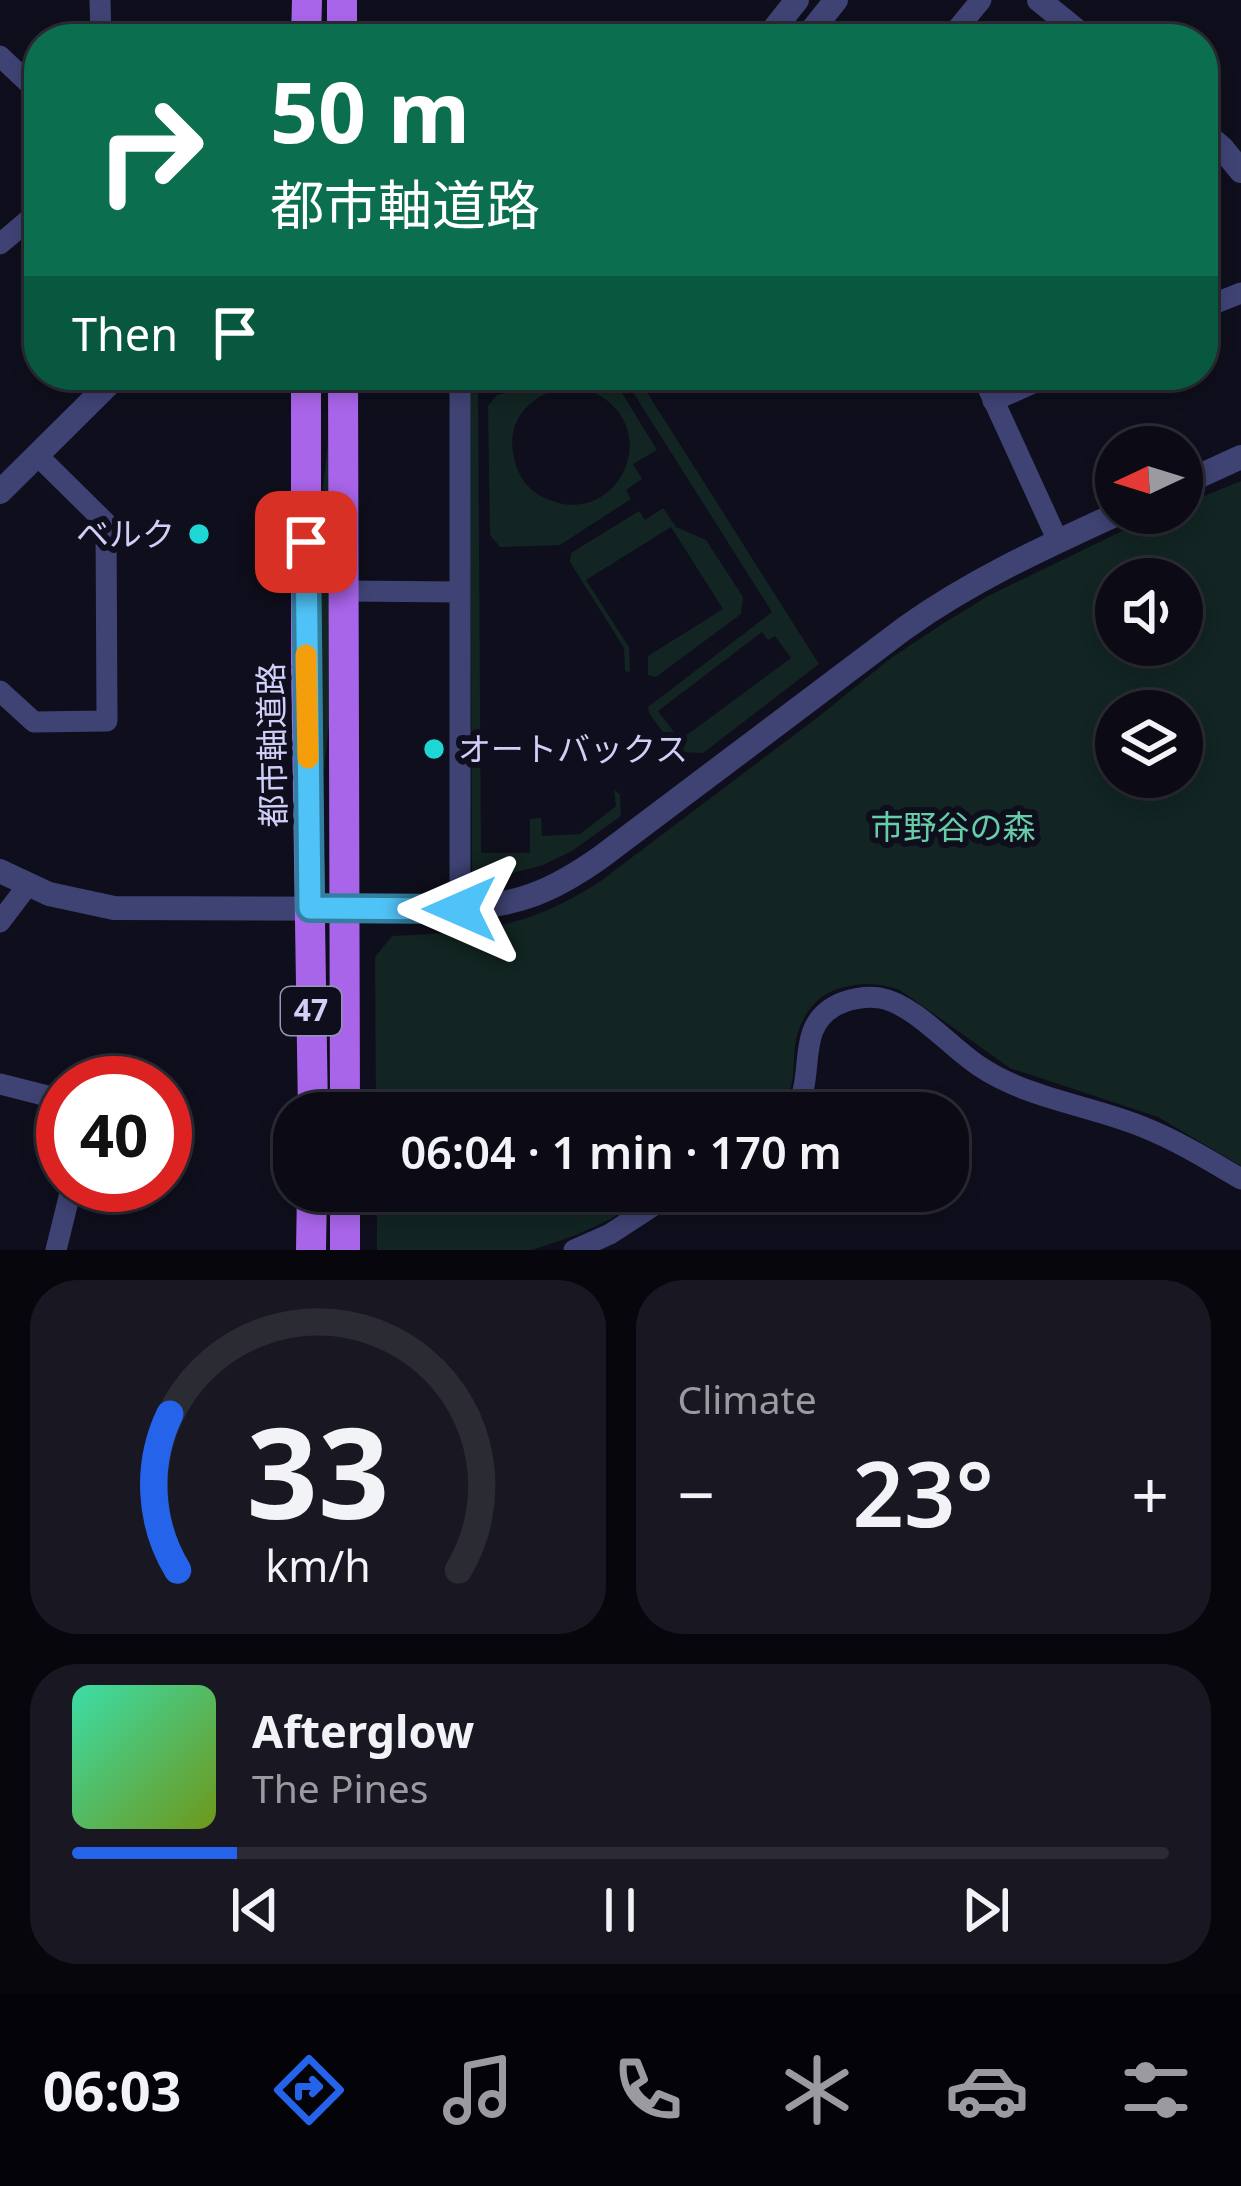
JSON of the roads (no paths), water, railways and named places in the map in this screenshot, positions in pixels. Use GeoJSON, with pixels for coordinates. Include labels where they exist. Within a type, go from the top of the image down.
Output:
{"type":"FeatureCollection","features":[{"type":"Feature","properties":{"kind":"main road","name":"都市軸道路"},"geometry":{"type":"LineString","coordinates":[[306,390],[313,1092]]}},
{"type":"Feature","properties":{"kind":"main road","name":"47"},"geometry":{"type":"LineString","coordinates":[[343,390],[345,1092]]}},
{"type":"Feature","properties":{"kind":"main road"},"geometry":{"type":"LineString","coordinates":[[310,1250],[311,1212]]}},
{"type":"Feature","properties":{"kind":"main road"},"geometry":{"type":"LineString","coordinates":[[344,1250],[345,1212]]}},
{"type":"Feature","properties":{"kind":"street"},"geometry":{"type":"LineString","coordinates":[[778,24],[797,0]]}},
{"type":"Feature","properties":{"kind":"street"},"geometry":{"type":"LineString","coordinates":[[817,24],[836,0]]}},
{"type":"Feature","properties":{"kind":"street"},"geometry":{"type":"LineString","coordinates":[[961,24],[981,0]]}},
{"type":"Feature","properties":{"kind":"street"},"geometry":{"type":"LineString","coordinates":[[1039,0],[1069,24]]}},
{"type":"Feature","properties":{"kind":"street"},"geometry":{"type":"LineString","coordinates":[[1218,145],[1241,171]]}},
{"type":"Feature","properties":{"kind":"street"},"geometry":{"type":"LineString","coordinates":[[0,244],[24,224]]}},
{"type":"Feature","properties":{"kind":"street"},"geometry":{"type":"LineString","coordinates":[[0,492],[103,390]]}},
{"type":"Feature","properties":{"kind":"street"},"geometry":{"type":"LineString","coordinates":[[460,390],[460,909]]}},
{"type":"Feature","properties":{"kind":"street"},"geometry":{"type":"LineString","coordinates":[[988,390],[1058,541]]}},
{"type":"Feature","properties":{"kind":"street"},"geometry":{"type":"LineString","coordinates":[[993,401],[1018,390]]}},
{"type":"Feature","properties":{"kind":"street"},"geometry":{"type":"LineString","coordinates":[[0,691],[34,722],[107,721],[106,524],[37,455]]}},
{"type":"Feature","properties":{"kind":"street"},"geometry":{"type":"LineString","coordinates":[[1203,474],[1241,457]]}},
{"type":"Feature","properties":{"kind":"street"},"geometry":{"type":"LineString","coordinates":[[0,871],[74,901],[114,908],[460,909],[521,901],[571,878],[925,614],[977,581],[1095,524]]}},
{"type":"Feature","properties":{"kind":"street"},"geometry":{"type":"LineString","coordinates":[[346,591],[460,592]]}},
{"type":"Feature","properties":{"kind":"street"},"geometry":{"type":"LineString","coordinates":[[0,922],[28,885]]}},
{"type":"Feature","properties":{"kind":"street"},"geometry":{"type":"LineString","coordinates":[[802,1092],[810,1035],[818,1019],[846,1001],[881,998],[905,1009],[1005,1082],[1141,1126],[1188,1146],[1241,1180]]}},
{"type":"Feature","properties":{"kind":"street"},"geometry":{"type":"LineString","coordinates":[[0,1084],[36,1093]]}},
{"type":"Feature","properties":{"kind":"street"},"geometry":{"type":"LineString","coordinates":[[56,1250],[66,1212]]}},
{"type":"Feature","properties":{"kind":"street"},"geometry":{"type":"LineString","coordinates":[[574,1250],[644,1212]]}},
{"type":"Feature","properties":{"kind":"place","name":"ベルク"},"geometry":{"type":"Point","coordinates":[199,534]}},
{"type":"Feature","properties":{"kind":"place","name":"オートバックス"},"geometry":{"type":"Point","coordinates":[434,749]}},
{"type":"Feature","properties":{"kind":"park label","name":"市野谷の森"},"geometry":{"type":"Point","coordinates":[953,827]}}]}
